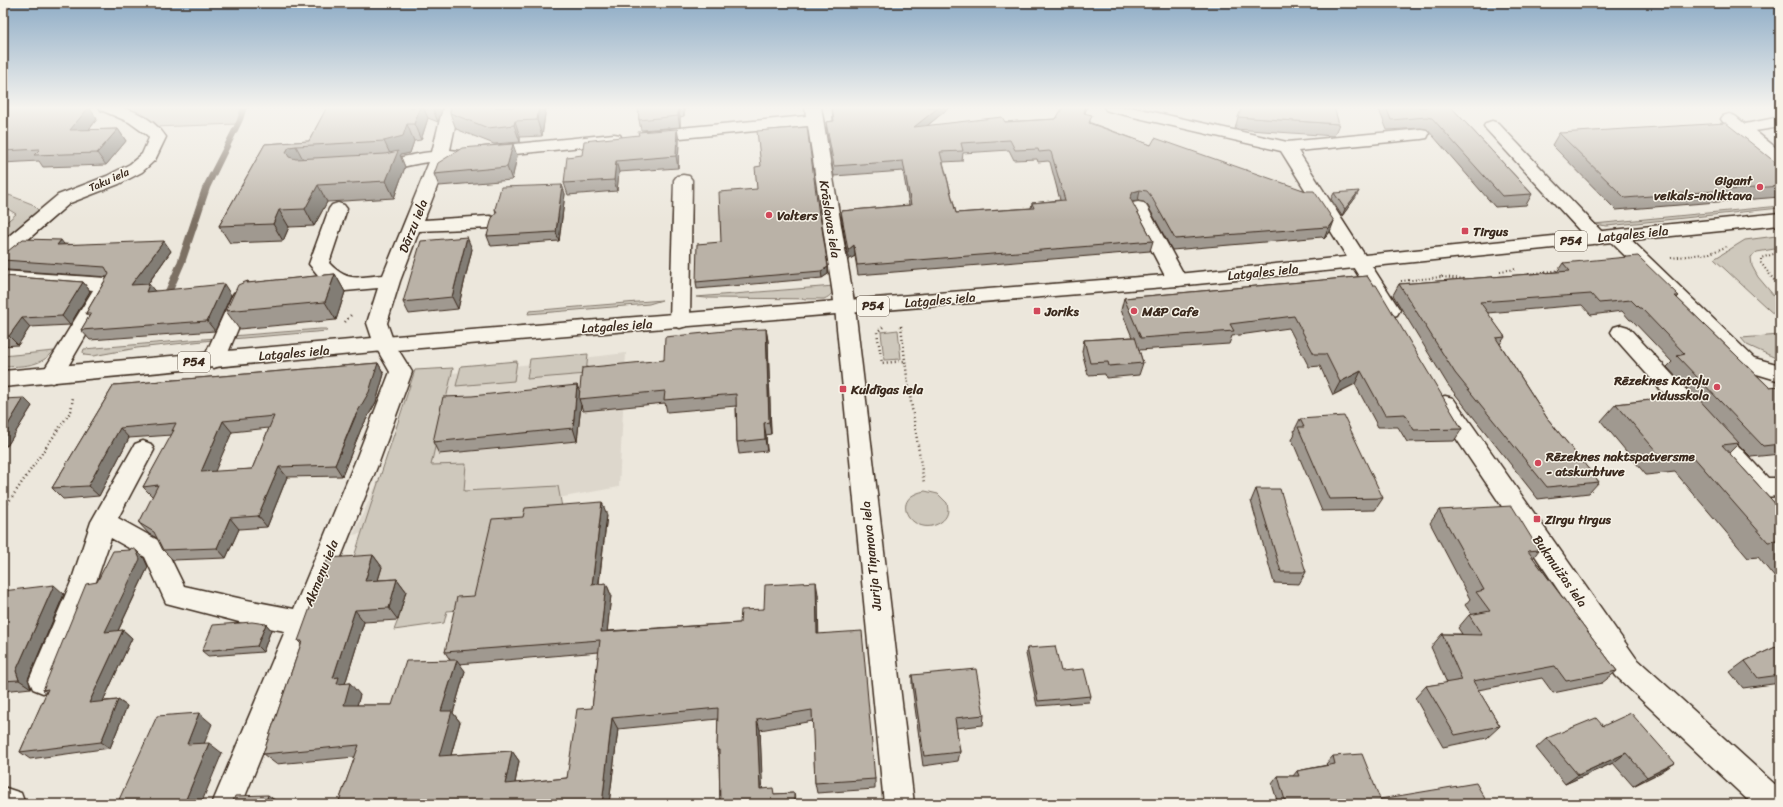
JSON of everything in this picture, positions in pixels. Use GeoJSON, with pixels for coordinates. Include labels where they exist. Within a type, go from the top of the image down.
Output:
{"type":"FeatureCollection","features":[{"type":"Feature","properties":{"kind":"street","name":"Taku iela"},"geometry":{"type":"LineString","coordinates":[[3,251],[64,199],[113,180],[136,168],[149,156],[154,145]]}},
{"type":"Feature","properties":{"kind":"street","name":"Dārzu iela"},"geometry":{"type":"LineString","coordinates":[[384,344],[377,323],[390,281],[440,156],[442,145]]}},
{"type":"Feature","properties":{"kind":"street"},"geometry":{"type":"LineString","coordinates":[[353,166],[392,164],[412,159],[560,145]]}},
{"type":"Feature","properties":{"kind":"street","name":"Krāslavas iela"},"geometry":{"type":"LineString","coordinates":[[819,145],[845,308]]}},
{"type":"Feature","properties":{"kind":"street"},"geometry":{"type":"LineString","coordinates":[[1277,145],[1287,147],[1311,145]]}},
{"type":"Feature","properties":{"kind":"street"},"geometry":{"type":"LineString","coordinates":[[1511,145],[1607,237],[1642,261],[1747,364],[1780,373]]}},
{"type":"Feature","properties":{"kind":"street"},"geometry":{"type":"LineString","coordinates":[[1762,145],[1780,159]]}},
{"type":"Feature","properties":{"kind":"street"},"geometry":{"type":"LineString","coordinates":[[1287,147],[1362,262],[1401,329]]}},
{"type":"Feature","properties":{"kind":"street"},"geometry":{"type":"LineString","coordinates":[[680,321],[683,180]]}},
{"type":"Feature","properties":{"kind":"street"},"geometry":{"type":"LineString","coordinates":[[1138,207],[1177,280]]}},
{"type":"Feature","properties":{"kind":"street"},"geometry":{"type":"LineString","coordinates":[[338,209],[319,264],[331,277],[346,285]]}},
{"type":"Feature","properties":{"kind":"street","name":"Latgales iela"},"geometry":{"type":"LineString","coordinates":[[3,379],[384,344],[845,308],[1177,280],[1780,219]]}},
{"type":"Feature","properties":{"kind":"street"},"geometry":{"type":"LineString","coordinates":[[413,226],[490,222]]}},
{"type":"Feature","properties":{"kind":"street"},"geometry":{"type":"LineString","coordinates":[[3,277],[106,284],[52,375]]}},
{"type":"Feature","properties":{"kind":"street"},"geometry":{"type":"LineString","coordinates":[[291,289],[390,281]]}},
{"type":"Feature","properties":{"kind":"street"},"geometry":{"type":"LineString","coordinates":[[214,360],[241,298],[252,292],[260,291]]}},
{"type":"Feature","properties":{"kind":"street","name":"Jurija Tiņanova iela"},"geometry":{"type":"LineString","coordinates":[[845,308],[898,804]]}},
{"type":"Feature","properties":{"kind":"street"},"geometry":{"type":"LineString","coordinates":[[1621,332],[1762,488],[1780,487]]}},
{"type":"Feature","properties":{"kind":"street","name":"Akmeņu iela"},"geometry":{"type":"LineString","coordinates":[[227,804],[367,462],[401,372],[384,344]]}},
{"type":"Feature","properties":{"kind":"street","name":"Bukmuižas iela"},"geometry":{"type":"LineString","coordinates":[[1435,387],[1451,413],[1626,667],[1774,804]]}},
{"type":"Feature","properties":{"kind":"street"},"geometry":{"type":"LineString","coordinates":[[43,680],[82,586],[94,554],[103,522],[143,450]]}},
{"type":"Feature","properties":{"kind":"street"},"geometry":{"type":"LineString","coordinates":[[103,522],[154,550],[175,595],[247,612],[301,622]]}},
{"type":"Feature","properties":{"kind":"street"},"geometry":{"type":"LineString","coordinates":[[3,802],[10,804]]}},
{"type":"Feature","properties":{"kind":"path"},"geometry":{"type":"LineString","coordinates":[[1642,261],[1710,253],[1724,249],[1728,245]]}},
{"type":"Feature","properties":{"kind":"path"},"geometry":{"type":"LineString","coordinates":[[1780,252],[1762,258],[1761,262],[1780,288]]}},
{"type":"Feature","properties":{"kind":"path"},"geometry":{"type":"LineString","coordinates":[[1524,274],[1563,270]]}},
{"type":"Feature","properties":{"kind":"path"},"geometry":{"type":"LineString","coordinates":[[1439,274],[1442,277]]}},
{"type":"Feature","properties":{"kind":"path"},"geometry":{"type":"LineString","coordinates":[[1400,282],[1442,277],[1469,279]]}},
{"type":"Feature","properties":{"kind":"path"},"geometry":{"type":"LineString","coordinates":[[902,326],[905,361],[924,483]]}},
{"type":"Feature","properties":{"kind":"path"},"geometry":{"type":"LineString","coordinates":[[882,328],[877,332],[882,363],[905,361]]}},
{"type":"Feature","properties":{"kind":"path"},"geometry":{"type":"LineString","coordinates":[[3,510],[71,411],[73,397]]}},
{"type":"Feature","properties":{"kind":"shaded area"},"geometry":{"type":"Polygon","coordinates":[[[9,195],[32,204],[38,210],[32,219],[3,242],[3,225],[16,214],[3,206],[9,195]]]}},
{"type":"Feature","properties":{"kind":"shaded area"},"geometry":{"type":"Polygon","coordinates":[[[1780,206],[1780,208],[1607,226],[1594,224],[1780,206]]]}},
{"type":"Feature","properties":{"kind":"shaded area"},"geometry":{"type":"Polygon","coordinates":[[[1776,236],[1780,240],[1780,248],[1757,252],[1751,257],[1752,266],[1758,277],[1780,303],[1780,320],[1714,259],[1745,240],[1776,236]]]}},
{"type":"Feature","properties":{"kind":"shaded area"},"geometry":{"type":"Polygon","coordinates":[[[834,286],[831,294],[824,299],[696,297],[834,286]]]}},
{"type":"Feature","properties":{"kind":"shaded area"},"geometry":{"type":"Polygon","coordinates":[[[662,300],[649,304],[528,314],[529,311],[662,300]]]}},
{"type":"Feature","properties":{"kind":"shaded area"},"geometry":{"type":"Polygon","coordinates":[[[326,329],[327,331],[231,339],[232,336],[326,329]]]}},
{"type":"Feature","properties":{"kind":"shaded area"},"geometry":{"type":"Polygon","coordinates":[[[898,330],[901,359],[884,360],[881,332],[898,330]]]}},
{"type":"Feature","properties":{"kind":"shaded area"},"geometry":{"type":"Polygon","coordinates":[[[1780,335],[1780,360],[1747,345],[1741,338],[1780,335]]]}},
{"type":"Feature","properties":{"kind":"shaded area"},"geometry":{"type":"Polygon","coordinates":[[[215,338],[213,340],[137,348],[93,356],[84,355],[83,352],[84,349],[215,338]]]}},
{"type":"Feature","properties":{"kind":"shaded area"},"geometry":{"type":"Polygon","coordinates":[[[54,351],[43,360],[31,365],[3,367],[3,356],[54,351]]]}},
{"type":"Feature","properties":{"kind":"shaded area"},"geometry":{"type":"Polygon","coordinates":[[[626,353],[619,487],[353,535],[427,376],[626,353]]]}},
{"type":"Feature","properties":{"kind":"shaded area"},"geometry":{"type":"Polygon","coordinates":[[[588,354],[586,374],[527,379],[530,359],[588,354]]]}},
{"type":"Feature","properties":{"kind":"shaded area"},"geometry":{"type":"Polygon","coordinates":[[[517,361],[514,381],[456,386],[461,366],[517,361]]]}},
{"type":"Feature","properties":{"kind":"shaded area"},"geometry":{"type":"Polygon","coordinates":[[[453,368],[431,465],[466,464],[464,491],[558,486],[564,518],[483,608],[447,611],[444,623],[394,630],[398,620],[374,593],[381,567],[350,569],[415,370],[453,368]]]}},
{"type":"Feature","properties":{"kind":"shaded area"},"geometry":{"type":"Polygon","coordinates":[[[925,491],[938,494],[948,506],[948,511],[945,518],[941,522],[931,526],[922,526],[914,522],[908,516],[906,509],[907,501],[913,495],[925,491]]]}},
{"type":"Feature","properties":{"kind":"building"},"geometry":{"type":"Polygon","coordinates":[[[3,145],[104,145],[97,153],[34,155],[40,149],[3,151],[3,145]]]}},
{"type":"Feature","properties":{"kind":"building"},"geometry":{"type":"Polygon","coordinates":[[[265,145],[320,145],[289,147],[286,152],[289,157],[296,159],[385,154],[398,151],[386,181],[318,185],[305,209],[279,210],[273,224],[219,226],[265,145]]]}},
{"type":"Feature","properties":{"kind":"building"},"geometry":{"type":"Polygon","coordinates":[[[513,145],[507,167],[434,174],[438,163],[462,148],[513,145]]]}},
{"type":"Feature","properties":{"kind":"building"},"geometry":{"type":"Polygon","coordinates":[[[583,145],[676,145],[676,156],[616,161],[614,180],[564,183],[567,157],[582,155],[583,145]]]}},
{"type":"Feature","properties":{"kind":"building","name":"Valters"},"geometry":{"type":"Polygon","coordinates":[[[759,145],[809,145],[828,267],[821,271],[696,282],[697,244],[721,242],[719,192],[757,189],[755,167],[761,166],[759,145]]]}},
{"type":"Feature","properties":{"kind":"building"},"geometry":{"type":"Polygon","coordinates":[[[830,145],[961,145],[963,151],[940,152],[956,213],[1034,208],[1032,203],[1065,200],[1051,152],[1039,152],[1038,149],[1015,150],[1012,145],[1174,145],[1306,191],[1314,191],[1334,221],[1328,229],[1327,227],[1175,239],[1151,196],[1147,191],[1140,190],[1133,192],[1130,198],[1153,241],[857,265],[854,245],[848,250],[841,211],[911,205],[903,161],[834,166],[830,145]]]}},
{"type":"Feature","properties":{"kind":"building"},"geometry":{"type":"Polygon","coordinates":[[[1456,145],[1486,145],[1532,194],[1502,196],[1456,145]]]}},
{"type":"Feature","properties":{"kind":"building"},"geometry":{"type":"Polygon","coordinates":[[[1571,145],[1753,145],[1780,166],[1780,186],[1625,198],[1571,145]]]}},
{"type":"Feature","properties":{"kind":"building"},"geometry":{"type":"Polygon","coordinates":[[[562,185],[556,232],[487,236],[492,218],[497,212],[495,209],[501,187],[562,185]]]}},
{"type":"Feature","properties":{"kind":"building"},"geometry":{"type":"Polygon","coordinates":[[[1359,191],[1345,209],[1334,193],[1359,191]]]}},
{"type":"Feature","properties":{"kind":"building"},"geometry":{"type":"Polygon","coordinates":[[[467,237],[452,297],[403,302],[421,241],[467,237]]]}},
{"type":"Feature","properties":{"kind":"building"},"geometry":{"type":"Polygon","coordinates":[[[23,239],[61,240],[57,245],[164,241],[131,285],[149,284],[146,292],[224,284],[207,321],[81,330],[91,313],[86,313],[109,274],[105,267],[3,260],[3,255],[23,239]]]}},
{"type":"Feature","properties":{"kind":"building"},"geometry":{"type":"Polygon","coordinates":[[[1638,256],[1679,296],[1675,296],[1769,387],[1780,386],[1780,444],[1763,446],[1677,356],[1685,354],[1641,308],[1639,308],[1631,300],[1599,303],[1591,294],[1480,302],[1505,337],[1496,338],[1547,418],[1599,482],[1547,487],[1455,373],[1399,284],[1570,271],[1563,263],[1638,256]]]}},
{"type":"Feature","properties":{"kind":"building"},"geometry":{"type":"Polygon","coordinates":[[[335,274],[325,302],[226,311],[238,285],[245,282],[335,274]]]}},
{"type":"Feature","properties":{"kind":"building"},"geometry":{"type":"Polygon","coordinates":[[[3,276],[83,282],[62,316],[22,318],[9,336],[3,336],[3,276]]]}},
{"type":"Feature","properties":{"kind":"building"},"geometry":{"type":"Polygon","coordinates":[[[1367,276],[1373,285],[1376,285],[1462,429],[1414,430],[1405,414],[1385,415],[1361,371],[1340,382],[1326,354],[1314,354],[1294,316],[1230,324],[1234,331],[1141,338],[1124,298],[1367,276]]]}},
{"type":"Feature","properties":{"kind":"building"},"geometry":{"type":"Polygon","coordinates":[[[766,329],[769,422],[764,423],[765,439],[737,442],[736,394],[664,400],[665,391],[579,399],[582,368],[664,360],[665,337],[735,330],[766,329]]]}},
{"type":"Feature","properties":{"kind":"building"},"geometry":{"type":"Polygon","coordinates":[[[1135,337],[1143,363],[1109,366],[1108,362],[1090,363],[1084,340],[1135,337]]]}},
{"type":"Feature","properties":{"kind":"building"},"geometry":{"type":"Polygon","coordinates":[[[378,363],[369,392],[354,418],[335,465],[279,467],[258,516],[230,518],[217,548],[163,550],[154,532],[139,523],[158,485],[143,487],[174,430],[172,431],[176,423],[120,428],[88,486],[52,488],[114,385],[378,363]],[[274,416],[223,421],[201,472],[252,469],[274,416]]]}},
{"type":"Feature","properties":{"kind":"building"},"geometry":{"type":"Polygon","coordinates":[[[577,385],[573,428],[433,442],[443,397],[472,396],[577,385]]]}},
{"type":"Feature","properties":{"kind":"building"},"geometry":{"type":"Polygon","coordinates":[[[1695,395],[1739,443],[1722,445],[1780,509],[1780,544],[1777,541],[1768,542],[1692,455],[1662,458],[1616,404],[1695,395]]]}},
{"type":"Feature","properties":{"kind":"building"},"geometry":{"type":"Polygon","coordinates":[[[24,398],[3,433],[3,399],[24,398]]]}},
{"type":"Feature","properties":{"kind":"building"},"geometry":{"type":"Polygon","coordinates":[[[1344,416],[1383,498],[1329,499],[1298,427],[1304,427],[1300,419],[1344,416]]]}},
{"type":"Feature","properties":{"kind":"building"},"geometry":{"type":"Polygon","coordinates":[[[1256,489],[1280,489],[1306,572],[1281,572],[1256,489]]]}},
{"type":"Feature","properties":{"kind":"building"},"geometry":{"type":"Polygon","coordinates":[[[602,502],[592,585],[606,583],[601,632],[740,623],[741,610],[764,609],[765,585],[816,582],[817,634],[862,631],[875,779],[815,783],[812,710],[757,719],[760,789],[773,788],[774,794],[794,793],[794,804],[720,804],[719,750],[717,750],[718,708],[612,718],[602,804],[338,804],[359,745],[263,754],[302,641],[298,641],[328,558],[373,555],[365,581],[397,579],[389,608],[355,610],[333,678],[339,677],[337,684],[350,683],[344,705],[392,705],[406,661],[457,660],[441,711],[452,711],[439,756],[512,751],[505,784],[567,778],[577,709],[592,708],[600,640],[445,652],[457,597],[474,596],[492,519],[523,517],[525,508],[602,502]]]}},
{"type":"Feature","properties":{"kind":"building"},"geometry":{"type":"Polygon","coordinates":[[[1512,506],[1539,550],[1528,551],[1617,671],[1566,681],[1555,666],[1473,681],[1500,726],[1455,735],[1426,686],[1462,680],[1442,634],[1482,635],[1469,615],[1490,611],[1476,592],[1484,590],[1439,510],[1512,506]]]}},
{"type":"Feature","properties":{"kind":"building"},"geometry":{"type":"Polygon","coordinates":[[[131,548],[136,550],[140,559],[105,632],[123,630],[89,703],[118,700],[101,742],[20,752],[48,689],[43,690],[86,584],[97,582],[113,551],[130,550],[131,548]]]}},
{"type":"Feature","properties":{"kind":"building"},"geometry":{"type":"Polygon","coordinates":[[[54,585],[16,671],[19,680],[3,681],[3,626],[8,618],[3,619],[3,591],[54,585]]]}},
{"type":"Feature","properties":{"kind":"building"},"geometry":{"type":"Polygon","coordinates":[[[252,622],[266,624],[257,646],[202,651],[213,625],[252,622]]]}},
{"type":"Feature","properties":{"kind":"building"},"geometry":{"type":"Polygon","coordinates":[[[1780,645],[1780,675],[1758,678],[1745,661],[1780,645]]]}},
{"type":"Feature","properties":{"kind":"building"},"geometry":{"type":"Polygon","coordinates":[[[1055,646],[1061,671],[1084,669],[1091,696],[1038,701],[1027,648],[1055,646]]]}},
{"type":"Feature","properties":{"kind":"building"},"geometry":{"type":"Polygon","coordinates":[[[976,669],[984,715],[955,718],[960,752],[924,756],[912,675],[976,669]]]}},
{"type":"Feature","properties":{"kind":"building"},"geometry":{"type":"Polygon","coordinates":[[[199,713],[187,744],[209,743],[184,804],[117,804],[157,716],[199,713]]]}},
{"type":"Feature","properties":{"kind":"building"},"geometry":{"type":"Polygon","coordinates":[[[1631,713],[1675,763],[1647,777],[1626,753],[1578,775],[1547,738],[1596,718],[1603,726],[1631,713]]]}},
{"type":"Feature","properties":{"kind":"building"},"geometry":{"type":"Polygon","coordinates":[[[1362,754],[1380,799],[1476,783],[1488,804],[1349,804],[1349,801],[1332,804],[1286,804],[1278,776],[1299,776],[1297,771],[1335,764],[1333,756],[1362,754]]]}},
{"type":"Feature","properties":{"kind":"building"},"geometry":{"type":"Polygon","coordinates":[[[268,795],[265,804],[232,804],[235,796],[268,795]]]}},
{"type":"Feature","properties":{"kind":"building"},"geometry":{"type":"Polygon","coordinates":[[[1748,799],[1753,804],[1739,804],[1748,799]]]}},
{"type":"Feature","properties":{"kind":"waterway"},"geometry":{"type":"LineString","coordinates":[[165,300],[181,263],[206,188],[228,145]]}},
{"type":"Feature","properties":{"kind":"place","name":"Gigant veikals-noliktava"},"geometry":{"type":"Point","coordinates":[1760,187]}},
{"type":"Feature","properties":{"kind":"place","name":"Valters"},"geometry":{"type":"Point","coordinates":[769,215]}},
{"type":"Feature","properties":{"kind":"place","name":"Tirgus"},"geometry":{"type":"Point","coordinates":[1465,231]}},
{"type":"Feature","properties":{"kind":"place","name":"Joriks"},"geometry":{"type":"Point","coordinates":[1037,311]}},
{"type":"Feature","properties":{"kind":"place","name":"M&P Cafe"},"geometry":{"type":"Point","coordinates":[1134,311]}},
{"type":"Feature","properties":{"kind":"place","name":"Rēzeknes Katoļu vidusskola"},"geometry":{"type":"Point","coordinates":[1717,387]}},
{"type":"Feature","properties":{"kind":"place","name":"Kuldīgas iela"},"geometry":{"type":"Point","coordinates":[843,389]}},
{"type":"Feature","properties":{"kind":"place","name":"Rēzeknes naktspatversme - atskurbtuve"},"geometry":{"type":"Point","coordinates":[1538,463]}},
{"type":"Feature","properties":{"kind":"place","name":"Zirgu tirgus"},"geometry":{"type":"Point","coordinates":[1537,519]}}]}
